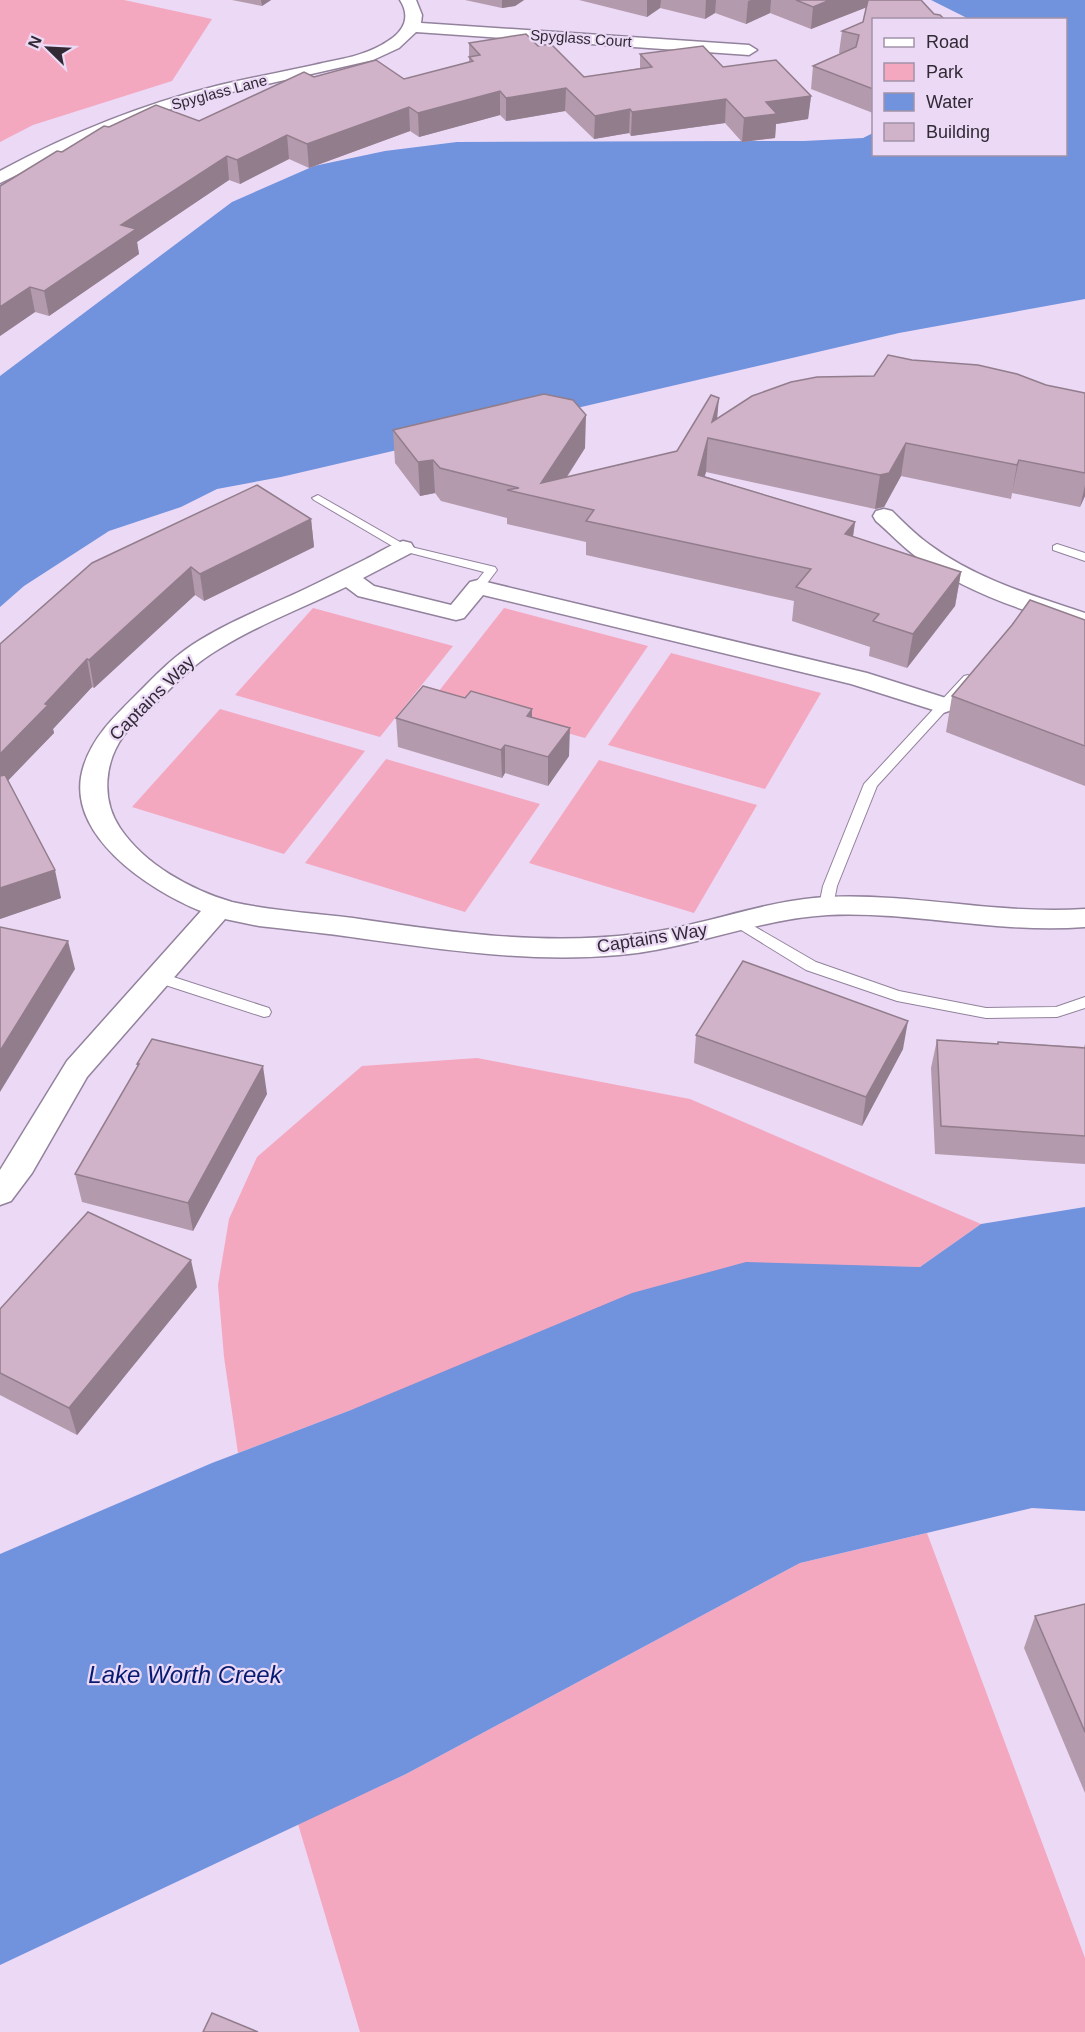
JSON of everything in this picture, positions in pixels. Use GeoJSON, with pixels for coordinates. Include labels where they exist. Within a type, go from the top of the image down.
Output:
{"type":"FeatureCollection","features":[{"type":"Feature","properties":{"kind":"street"},"geometry":{"type":"LineString","coordinates":[[408,0],[415,14],[412,27]]}},
{"type":"Feature","properties":{"kind":"street","name":"Spyglass Court"},"geometry":{"type":"LineString","coordinates":[[412,27],[750,50]]}},
{"type":"Feature","properties":{"kind":"street","name":"Spyglass Lane"},"geometry":{"type":"LineString","coordinates":[[0,178],[80,137],[164,106],[216,91],[350,62],[375,54],[402,39],[412,27]]}},
{"type":"Feature","properties":{"kind":"street"},"geometry":{"type":"LineString","coordinates":[[884,516],[923,551],[961,574],[1034,609],[1085,621]]}},
{"type":"Feature","properties":{"kind":"street","name":"Captains Way"},"geometry":{"type":"LineString","coordinates":[[403,548],[348,578],[228,633],[196,654],[166,678],[116,728],[99,756],[93,786],[94,800],[99,815],[117,844],[149,873],[168,885],[219,908],[497,946],[558,949],[620,945],[669,938],[779,912],[826,906],[874,905],[1010,920],[1085,918]]}},
{"type":"Feature","properties":{"kind":"street"},"geometry":{"type":"LineString","coordinates":[[348,578],[366,591],[456,613],[478,587],[858,678],[943,705]]}},
{"type":"Feature","properties":{"kind":"street"},"geometry":{"type":"LineString","coordinates":[[0,1194],[21,1165],[77,1070],[219,908]]}},
{"type":"Feature","properties":{"kind":"lane"},"geometry":{"type":"LineString","coordinates":[[318,498],[403,548],[491,570],[478,587]]}},
{"type":"Feature","properties":{"kind":"lane"},"geometry":{"type":"LineString","coordinates":[[1057,548],[1085,557]]}},
{"type":"Feature","properties":{"kind":"lane"},"geometry":{"type":"LineString","coordinates":[[826,906],[830,886],[871,784],[975,672]]}},
{"type":"Feature","properties":{"kind":"lane"},"geometry":{"type":"LineString","coordinates":[[738,922],[811,966],[897,996],[986,1013],[1057,1012],[1085,1002]]}},
{"type":"Feature","properties":{"kind":"lane"},"geometry":{"type":"LineString","coordinates":[[158,977],[264,1012]]}},
{"type":"Feature","properties":{"kind":"green space"},"geometry":{"type":"Polygon","coordinates":[[[0,0],[124,0],[212,19],[172,81],[33,125],[0,142],[0,0]]]}},
{"type":"Feature","properties":{"kind":"green space"},"geometry":{"type":"Polygon","coordinates":[[[313,608],[453,646],[380,737],[235,695],[313,608]]]}},
{"type":"Feature","properties":{"kind":"green space"},"geometry":{"type":"Polygon","coordinates":[[[504,608],[648,646],[585,738],[435,696],[504,608]]]}},
{"type":"Feature","properties":{"kind":"green space"},"geometry":{"type":"Polygon","coordinates":[[[671,653],[821,693],[765,789],[608,745],[671,653]]]}},
{"type":"Feature","properties":{"kind":"green space"},"geometry":{"type":"Polygon","coordinates":[[[220,709],[365,751],[284,854],[132,807],[220,709]]]}},
{"type":"Feature","properties":{"kind":"green space"},"geometry":{"type":"Polygon","coordinates":[[[386,759],[540,804],[465,912],[305,863],[386,759]]]}},
{"type":"Feature","properties":{"kind":"green space"},"geometry":{"type":"Polygon","coordinates":[[[599,760],[757,805],[694,913],[529,863],[599,760]]]}},
{"type":"Feature","properties":{"kind":"green space"},"geometry":{"type":"Polygon","coordinates":[[[477,1058],[690,1099],[981,1224],[920,1267],[854,1266],[351,1410],[238,1453],[224,1357],[218,1285],[229,1219],[257,1157],[362,1066],[477,1058]]]}},
{"type":"Feature","properties":{"kind":"green space"},"geometry":{"type":"Polygon","coordinates":[[[927,1533],[1085,1958],[1085,2032],[360,2032],[298,1824],[406,1774],[800,1563],[927,1533]]]}},
{"type":"Feature","properties":{"kind":"water"},"geometry":{"type":"Polygon","coordinates":[[[931,0],[1085,0],[1085,299],[899,333],[281,477],[217,489],[181,507],[109,531],[24,586],[0,607],[0,376],[232,202],[314,166],[385,151],[457,142],[804,141],[863,138],[872,134],[872,156],[1067,156],[1067,18],[967,18],[931,0]]]}},
{"type":"Feature","properties":{"kind":"water","name":"Lake Worth Creek"},"geometry":{"type":"Polygon","coordinates":[[[1085,1207],[1085,1511],[1032,1508],[800,1563],[406,1774],[0,1965],[0,1554],[212,1463],[351,1410],[632,1293],[746,1262],[920,1267],[981,1224],[1085,1207]]]}},
{"type":"Feature","properties":{"kind":"building"},"geometry":{"type":"Polygon","coordinates":[[[796,0],[830,0],[813,7],[796,0]]]}},
{"type":"Feature","properties":{"kind":"building"},"geometry":{"type":"Polygon","coordinates":[[[868,0],[921,0],[934,14],[943,18],[872,18],[872,89],[813,66],[856,47],[859,35],[842,31],[863,22],[868,0]]]}},
{"type":"Feature","properties":{"kind":"building"},"geometry":{"type":"Polygon","coordinates":[[[526,34],[538,46],[551,44],[584,77],[652,67],[640,54],[703,46],[723,67],[776,60],[811,96],[766,102],[777,114],[744,118],[726,99],[632,112],[630,109],[595,116],[566,88],[506,98],[500,91],[418,113],[409,107],[307,144],[287,135],[237,160],[227,156],[121,225],[136,229],[44,291],[30,287],[0,307],[0,186],[57,151],[62,152],[104,126],[109,127],[156,105],[199,121],[304,72],[314,77],[376,60],[404,79],[473,61],[469,57],[480,55],[469,43],[526,34]]]}},
{"type":"Feature","properties":{"kind":"building"},"geometry":{"type":"Polygon","coordinates":[[[888,355],[912,360],[978,365],[1017,374],[1046,385],[1085,393],[1085,473],[1019,460],[1017,465],[906,443],[889,473],[880,475],[708,438],[698,475],[855,522],[845,534],[961,572],[913,634],[873,621],[879,614],[796,587],[811,569],[586,521],[594,510],[507,490],[519,488],[440,468],[433,460],[418,462],[393,430],[544,394],[573,400],[586,415],[541,483],[677,451],[711,395],[719,398],[712,422],[752,396],[791,382],[817,377],[874,376],[888,355]]]}},
{"type":"Feature","properties":{"kind":"building"},"geometry":{"type":"Polygon","coordinates":[[[257,485],[311,519],[200,574],[191,567],[89,660],[87,659],[45,704],[48,705],[0,754],[0,644],[92,563],[257,485]]]}},
{"type":"Feature","properties":{"kind":"building"},"geometry":{"type":"Polygon","coordinates":[[[1030,600],[1085,620],[1085,746],[952,696],[1030,600]]]}},
{"type":"Feature","properties":{"kind":"building"},"geometry":{"type":"Polygon","coordinates":[[[423,686],[465,698],[471,691],[532,709],[527,716],[570,728],[548,757],[505,745],[501,750],[396,718],[423,686]]]}},
{"type":"Feature","properties":{"kind":"building"},"geometry":{"type":"Polygon","coordinates":[[[5,775],[55,870],[0,888],[0,776],[5,775]]]}},
{"type":"Feature","properties":{"kind":"building"},"geometry":{"type":"Polygon","coordinates":[[[0,927],[68,941],[0,1051],[0,927]]]}},
{"type":"Feature","properties":{"kind":"building"},"geometry":{"type":"Polygon","coordinates":[[[743,961],[908,1021],[866,1097],[696,1035],[743,961]]]}},
{"type":"Feature","properties":{"kind":"building"},"geometry":{"type":"Polygon","coordinates":[[[152,1039],[263,1066],[188,1203],[75,1174],[152,1039]]]}},
{"type":"Feature","properties":{"kind":"building"},"geometry":{"type":"Polygon","coordinates":[[[937,1040],[1085,1048],[1085,1136],[941,1126],[937,1040]]]}},
{"type":"Feature","properties":{"kind":"building"},"geometry":{"type":"Polygon","coordinates":[[[88,1212],[191,1260],[69,1408],[0,1373],[0,1309],[88,1212]]]}},
{"type":"Feature","properties":{"kind":"building"},"geometry":{"type":"Polygon","coordinates":[[[1085,1604],[1085,1732],[1035,1616],[1085,1604]]]}},
{"type":"Feature","properties":{"kind":"building"},"geometry":{"type":"Polygon","coordinates":[[[212,2013],[258,2032],[203,2032],[212,2013]]]}}]}
